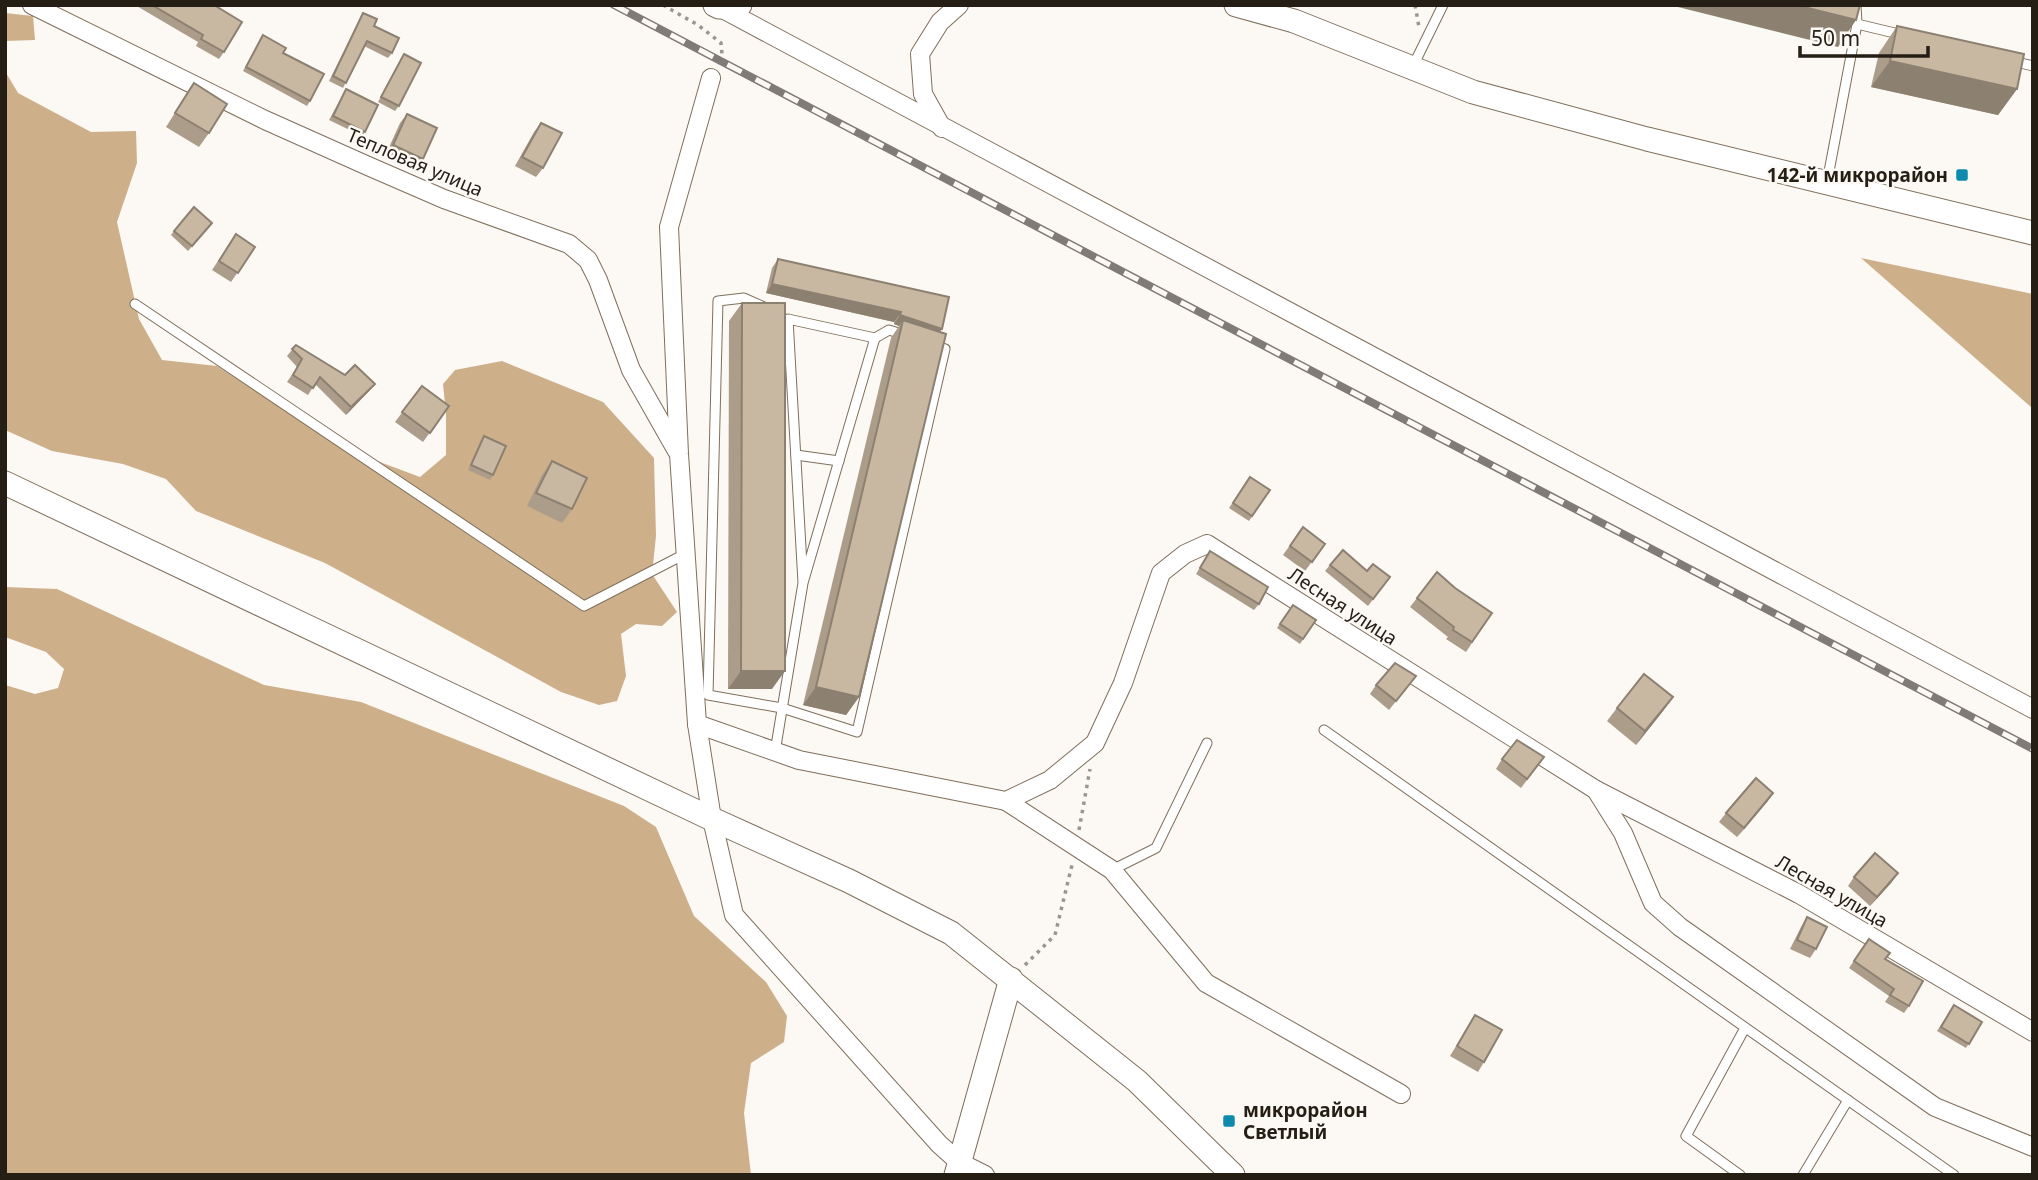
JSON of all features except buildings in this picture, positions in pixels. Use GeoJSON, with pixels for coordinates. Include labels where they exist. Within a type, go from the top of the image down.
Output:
{"type":"FeatureCollection","features":[{"type":"Feature","properties":{"kind":"street","name":"Тепловая улица"},"geometry":{"type":"LineString","coordinates":[[32,5],[253,114],[368,166],[444,199],[569,244],[588,260],[598,279],[631,370],[679,454]]}},
{"type":"Feature","properties":{"kind":"street"},"geometry":{"type":"LineString","coordinates":[[942,128],[923,94],[920,54],[940,22],[959,5]]}},
{"type":"Feature","properties":{"kind":"street"},"geometry":{"type":"LineString","coordinates":[[1236,5],[1294,21],[1487,96],[1647,139],[2033,233]]}},
{"type":"Feature","properties":{"kind":"street"},"geometry":{"type":"LineString","coordinates":[[724,6],[942,128],[2033,709]]}},
{"type":"Feature","properties":{"kind":"street"},"geometry":{"type":"LineString","coordinates":[[711,78],[669,227],[679,454],[697,724],[712,819],[734,915],[958,1168],[985,1175]]}},
{"type":"Feature","properties":{"kind":"street"},"geometry":{"type":"LineString","coordinates":[[5,483],[712,819],[849,881],[951,933],[1137,1081],[1233,1175]]}},
{"type":"Feature","properties":{"kind":"street","name":"Лесная улица"},"geometry":{"type":"LineString","coordinates":[[1006,801],[1050,780],[1095,743],[1123,682],[1161,573],[1185,554],[1207,544],[1595,790],[1799,894],[2033,1032]]}},
{"type":"Feature","properties":{"kind":"street"},"geometry":{"type":"LineString","coordinates":[[697,724],[799,760],[1006,801],[1112,870],[1206,983],[1401,1094]]}},
{"type":"Feature","properties":{"kind":"street"},"geometry":{"type":"LineString","coordinates":[[1595,790],[1623,833],[1653,903],[1680,927],[1935,1107],[2033,1147]]}},
{"type":"Feature","properties":{"kind":"street"},"geometry":{"type":"LineString","coordinates":[[958,1168],[1011,979]]}},
{"type":"Feature","properties":{"kind":"lane"},"geometry":{"type":"LineString","coordinates":[[1412,68],[1443,5]]}},
{"type":"Feature","properties":{"kind":"lane"},"geometry":{"type":"LineString","coordinates":[[1826,182],[1857,24],[1857,5]]}},
{"type":"Feature","properties":{"kind":"lane"},"geometry":{"type":"LineString","coordinates":[[1857,24],[1919,39]]}},
{"type":"Feature","properties":{"kind":"lane"},"geometry":{"type":"LineString","coordinates":[[2007,60],[2033,66]]}},
{"type":"Feature","properties":{"kind":"lane"},"geometry":{"type":"LineString","coordinates":[[911,338],[889,330],[875,338],[788,319],[744,298],[718,301],[708,695],[782,708],[857,732],[945,349],[923,341]]}},
{"type":"Feature","properties":{"kind":"lane"},"geometry":{"type":"LineString","coordinates":[[135,304],[584,606],[685,554]]}},
{"type":"Feature","properties":{"kind":"lane"},"geometry":{"type":"LineString","coordinates":[[788,319],[803,583]]}},
{"type":"Feature","properties":{"kind":"lane"},"geometry":{"type":"LineString","coordinates":[[775,752],[803,583],[875,338]]}},
{"type":"Feature","properties":{"kind":"lane"},"geometry":{"type":"LineString","coordinates":[[796,455],[839,461]]}},
{"type":"Feature","properties":{"kind":"lane"},"geometry":{"type":"LineString","coordinates":[[1324,730],[1954,1175]]}},
{"type":"Feature","properties":{"kind":"lane"},"geometry":{"type":"LineString","coordinates":[[1112,870],[1156,848],[1206,743]]}},
{"type":"Feature","properties":{"kind":"lane"},"geometry":{"type":"LineString","coordinates":[[1740,1175],[1686,1136],[1745,1028]]}},
{"type":"Feature","properties":{"kind":"lane"},"geometry":{"type":"LineString","coordinates":[[1802,1175],[1848,1100]]}},
{"type":"Feature","properties":{"kind":"path"},"geometry":{"type":"LineString","coordinates":[[663,5],[698,25],[721,43],[722,54],[711,78]]}},
{"type":"Feature","properties":{"kind":"path"},"geometry":{"type":"LineString","coordinates":[[1011,979],[1055,935],[1076,847],[1095,743]]}},
{"type":"Feature","properties":{"kind":"shaded area"},"geometry":{"type":"Polygon","coordinates":[[[5,13],[33,16],[35,40],[5,41],[5,13]]]}},
{"type":"Feature","properties":{"kind":"shaded area"},"geometry":{"type":"Polygon","coordinates":[[[5,71],[18,93],[91,132],[136,131],[137,163],[117,222],[139,319],[162,360],[217,366],[345,449],[420,477],[446,455],[443,384],[455,370],[502,361],[603,402],[654,458],[656,536],[652,574],[677,612],[662,626],[636,624],[621,634],[626,676],[617,701],[599,705],[561,692],[325,563],[196,511],[166,479],[123,464],[52,451],[5,430],[5,71]]]}},
{"type":"Feature","properties":{"kind":"shaded area"},"geometry":{"type":"Polygon","coordinates":[[[1861,258],[2033,294],[2033,408],[2031,407],[1861,258]]]}},
{"type":"Feature","properties":{"kind":"shaded area"},"geometry":{"type":"Polygon","coordinates":[[[5,587],[57,589],[264,685],[361,702],[624,806],[656,827],[694,916],[766,982],[787,1016],[784,1042],[751,1063],[744,1113],[751,1175],[5,1175],[5,685],[35,694],[58,688],[64,669],[46,652],[5,637],[5,587]]]}},
{"type":"Feature","properties":{"kind":"railway"},"geometry":{"type":"LineString","coordinates":[[614,5],[2033,749]]}},
{"type":"Feature","properties":{"kind":"place","name":"142-й микрорайон"},"geometry":{"type":"Point","coordinates":[1962,175]}},
{"type":"Feature","properties":{"kind":"place","name":"микрорайон Светлый"},"geometry":{"type":"Point","coordinates":[1229,1121]}}]}
